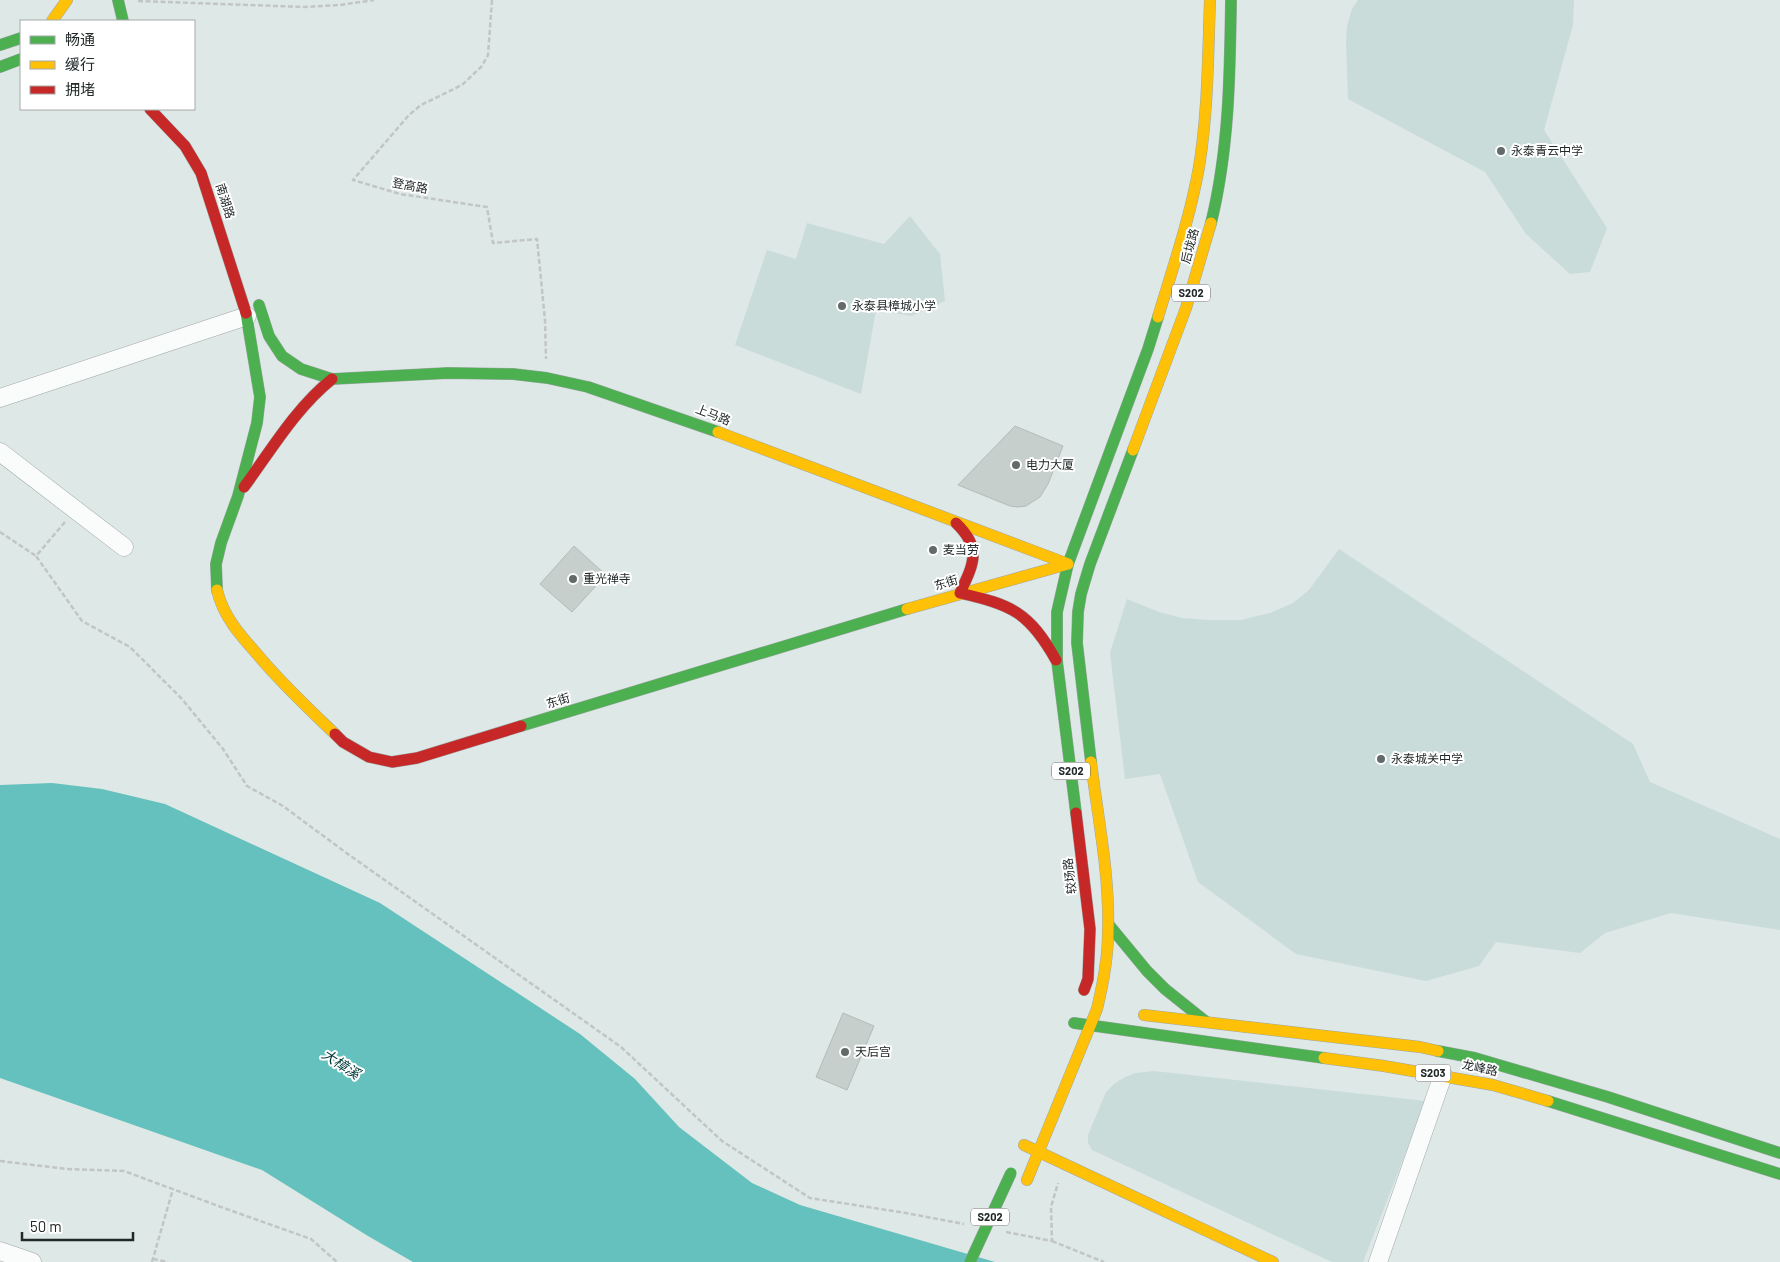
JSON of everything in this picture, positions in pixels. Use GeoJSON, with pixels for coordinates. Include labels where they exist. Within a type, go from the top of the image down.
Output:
{"type":"FeatureCollection","features":[{"type":"Feature","properties":{"kind":"main road"},"geometry":{"type":"LineString","coordinates":[[118,0],[123,20]]}},
{"type":"Feature","properties":{"kind":"main road","name":"后垅路"},"geometry":{"type":"LineString","coordinates":[[1068,564],[1148,349],[1185,229],[1199,167],[1204,126],[1210,0]]}},
{"type":"Feature","properties":{"kind":"main road","name":"后垅路"},"geometry":{"type":"LineString","coordinates":[[1088,572],[1195,279],[1209,232],[1219,185],[1226,129],[1230,78],[1230,0]]}},
{"type":"Feature","properties":{"kind":"main road"},"geometry":{"type":"LineString","coordinates":[[66,1],[67,15]]}},
{"type":"Feature","properties":{"kind":"main road"},"geometry":{"type":"LineString","coordinates":[[53,20],[66,1]]}},
{"type":"Feature","properties":{"kind":"main road"},"geometry":{"type":"LineString","coordinates":[[0,45],[20,38]]}},
{"type":"Feature","properties":{"kind":"main road"},"geometry":{"type":"LineString","coordinates":[[0,67],[20,59]]}},
{"type":"Feature","properties":{"kind":"main road","name":"南湖路"},"geometry":{"type":"LineString","coordinates":[[151,110],[195,157],[202,173],[248,316],[260,396],[257,423],[238,496]]}},
{"type":"Feature","properties":{"kind":"main road"},"geometry":{"type":"LineString","coordinates":[[254,290],[268,336],[282,358],[306,372],[332,380]]}},
{"type":"Feature","properties":{"kind":"main road","name":"上马路"},"geometry":{"type":"LineString","coordinates":[[332,380],[448,373],[513,374],[547,378],[588,387],[692,422],[1088,572]]}},
{"type":"Feature","properties":{"kind":"main road"},"geometry":{"type":"LineString","coordinates":[[238,496],[283,430],[300,409],[316,391],[332,380]]}},
{"type":"Feature","properties":{"kind":"main road","name":"东街"},"geometry":{"type":"LineString","coordinates":[[238,496],[221,543],[216,564],[216,586],[220,604],[236,630],[258,656],[285,687],[320,722],[343,742],[370,757],[392,762],[417,758],[960,593],[1068,564]]}},
{"type":"Feature","properties":{"kind":"main road"},"geometry":{"type":"LineString","coordinates":[[956,523],[968,535],[972,545],[973,559],[970,573],[960,593],[1009,606],[1022,614],[1047,642],[1057,661]]}},
{"type":"Feature","properties":{"kind":"main road","name":"较场路"},"geometry":{"type":"LineString","coordinates":[[1025,1184],[1091,1026],[1085,1014],[1090,929],[1057,661],[1057,612],[1068,564]]}},
{"type":"Feature","properties":{"kind":"main road","name":"较场路"},"geometry":{"type":"LineString","coordinates":[[1085,1014],[1105,982],[1110,925],[1077,643],[1076,617],[1082,588],[1088,572]]}},
{"type":"Feature","properties":{"kind":"main road"},"geometry":{"type":"LineString","coordinates":[[1110,925],[1132,954],[1164,989],[1206,1022]]}},
{"type":"Feature","properties":{"kind":"main road","name":"龙峰路"},"geometry":{"type":"LineString","coordinates":[[1085,1014],[1091,1026],[1444,1075],[1493,1085],[1780,1174]]}},
{"type":"Feature","properties":{"kind":"main road","name":"龙峰路"},"geometry":{"type":"LineString","coordinates":[[1131,1014],[1420,1047],[1475,1058],[1608,1097],[1780,1152]]}},
{"type":"Feature","properties":{"kind":"main road"},"geometry":{"type":"LineString","coordinates":[[1024,1144],[1039,1153],[1273,1262]]}},
{"type":"Feature","properties":{"kind":"main road","name":"S202"},"geometry":{"type":"LineString","coordinates":[[970,1262],[1013,1169]]}},
{"type":"Feature","properties":{"kind":"street"},"geometry":{"type":"LineString","coordinates":[[0,398],[248,316]]}},
{"type":"Feature","properties":{"kind":"street"},"geometry":{"type":"LineString","coordinates":[[0,452],[124,547]]}},
{"type":"Feature","properties":{"kind":"street"},"geometry":{"type":"LineString","coordinates":[[1378,1262],[1444,1075]]}},
{"type":"Feature","properties":{"kind":"street"},"geometry":{"type":"LineString","coordinates":[[0,1251],[32,1262]]}},
{"type":"Feature","properties":{"kind":"path"},"geometry":{"type":"LineString","coordinates":[[118,0],[304,7],[340,5],[374,0]]}},
{"type":"Feature","properties":{"kind":"path","name":"登高路"},"geometry":{"type":"LineString","coordinates":[[492,0],[488,55],[482,66],[462,85],[421,104],[409,114],[353,180],[400,194],[487,207],[493,243],[536,240],[545,320],[547,378]]}},
{"type":"Feature","properties":{"kind":"path"},"geometry":{"type":"LineString","coordinates":[[36,556],[75,509]]}},
{"type":"Feature","properties":{"kind":"path"},"geometry":{"type":"LineString","coordinates":[[0,532],[36,556],[82,621],[130,647],[182,699],[223,749],[247,786],[283,806],[345,852],[622,1047],[722,1141],[810,1198],[964,1224]]}},
{"type":"Feature","properties":{"kind":"path"},"geometry":{"type":"LineString","coordinates":[[0,1161],[67,1169],[124,1171],[311,1238],[337,1262]]}},
{"type":"Feature","properties":{"kind":"path"},"geometry":{"type":"LineString","coordinates":[[1052,1241],[1052,1206],[1063,1164]]}},
{"type":"Feature","properties":{"kind":"path"},"geometry":{"type":"LineString","coordinates":[[168,1262],[152,1260],[173,1189]]}},
{"type":"Feature","properties":{"kind":"path"},"geometry":{"type":"LineString","coordinates":[[1003,1232],[1052,1241],[1104,1262]]}},
{"type":"Feature","properties":{"kind":"shaded area","name":"永泰青云中学"},"geometry":{"type":"Polygon","coordinates":[[[1358,0],[1574,0],[1573,25],[1544,130],[1607,228],[1590,272],[1570,274],[1526,234],[1485,172],[1348,99],[1347,26],[1352,9],[1358,0]]]}},
{"type":"Feature","properties":{"kind":"shaded area","name":"永泰县樟城小学"},"geometry":{"type":"Polygon","coordinates":[[[910,216],[940,254],[945,301],[912,316],[876,310],[861,394],[735,345],[767,250],[796,259],[807,223],[884,244],[910,216]]]}},
{"type":"Feature","properties":{"kind":"shaded area","name":"永泰城关中学"},"geometry":{"type":"Polygon","coordinates":[[[1339,549],[1633,744],[1650,782],[1780,839],[1780,930],[1671,913],[1605,933],[1580,953],[1496,942],[1479,966],[1426,981],[1296,954],[1198,882],[1160,774],[1125,779],[1110,653],[1127,599],[1159,612],[1182,618],[1241,620],[1270,613],[1293,603],[1309,590],[1339,549]]]}},
{"type":"Feature","properties":{"kind":"shaded area"},"geometry":{"type":"Polygon","coordinates":[[[1154,1071],[1426,1101],[1363,1262],[1332,1262],[1092,1150],[1088,1143],[1088,1135],[1106,1092],[1125,1077],[1136,1073],[1154,1071]]]}},
{"type":"Feature","properties":{"kind":"water","name":"大樟溪"},"geometry":{"type":"Polygon","coordinates":[[[52,783],[102,789],[165,804],[380,903],[580,1034],[635,1079],[679,1127],[752,1183],[800,1205],[995,1262],[413,1262],[262,1170],[0,1078],[0,785],[52,783]]]}},
{"type":"Feature","properties":{"kind":"building","name":"电力大厦"},"geometry":{"type":"Polygon","coordinates":[[[1015,426],[1063,446],[1048,484],[1040,497],[1026,506],[1010,506],[958,485],[1015,426]]]}},
{"type":"Feature","properties":{"kind":"building","name":"重光禅寺"},"geometry":{"type":"Polygon","coordinates":[[[574,546],[606,575],[572,612],[540,584],[574,546]]]}},
{"type":"Feature","properties":{"kind":"building","name":"天后宫"},"geometry":{"type":"Polygon","coordinates":[[[843,1013],[874,1026],[847,1090],[816,1077],[843,1013]]]}},
{"type":"Feature","properties":{"kind":"traffic: fast"},"geometry":{"type":"LineString","coordinates":[[118,0],[123,20]]}},
{"type":"Feature","properties":{"kind":"traffic: fast"},"geometry":{"type":"LineString","coordinates":[[1211,223],[1222,168],[1225,140],[1229,84],[1231,0]]}},
{"type":"Feature","properties":{"kind":"traffic: fast"},"geometry":{"type":"LineString","coordinates":[[0,45],[20,38]]}},
{"type":"Feature","properties":{"kind":"traffic: fast"},"geometry":{"type":"LineString","coordinates":[[0,67],[20,59]]}},
{"type":"Feature","properties":{"kind":"traffic: fast"},"geometry":{"type":"LineString","coordinates":[[259,305],[269,336],[282,356],[301,369],[332,379],[448,373],[513,374],[547,378],[588,387],[718,432]]}},
{"type":"Feature","properties":{"kind":"traffic: fast"},"geometry":{"type":"LineString","coordinates":[[217,590],[216,564],[221,543],[238,496],[257,423],[260,397],[246,313]]}},
{"type":"Feature","properties":{"kind":"traffic: fast"},"geometry":{"type":"LineString","coordinates":[[1076,813],[1057,661],[1057,612],[1068,564],[1148,349],[1158,317]]}},
{"type":"Feature","properties":{"kind":"traffic: fast"},"geometry":{"type":"LineString","coordinates":[[1091,762],[1077,643],[1078,612],[1090,564],[1133,450]]}},
{"type":"Feature","properties":{"kind":"traffic: fast"},"geometry":{"type":"LineString","coordinates":[[521,726],[907,609]]}},
{"type":"Feature","properties":{"kind":"traffic: fast"},"geometry":{"type":"LineString","coordinates":[[1109,925],[1147,971],[1165,989],[1205,1021]]}},
{"type":"Feature","properties":{"kind":"traffic: fast"},"geometry":{"type":"LineString","coordinates":[[1074,1023],[1324,1058]]}},
{"type":"Feature","properties":{"kind":"traffic: fast"},"geometry":{"type":"LineString","coordinates":[[1438,1051],[1475,1058],[1608,1097],[1780,1153]]}},
{"type":"Feature","properties":{"kind":"traffic: fast"},"geometry":{"type":"LineString","coordinates":[[1548,1101],[1780,1174]]}},
{"type":"Feature","properties":{"kind":"traffic: fast"},"geometry":{"type":"LineString","coordinates":[[970,1262],[1011,1173]]}},
{"type":"Feature","properties":{"kind":"traffic: slow"},"geometry":{"type":"LineString","coordinates":[[53,20],[67,0]]}},
{"type":"Feature","properties":{"kind":"traffic: slow"},"geometry":{"type":"LineString","coordinates":[[1158,317],[1186,224],[1199,167],[1206,104],[1210,0]]}},
{"type":"Feature","properties":{"kind":"traffic: slow"},"geometry":{"type":"LineString","coordinates":[[1133,450],[1186,308],[1211,223]]}},
{"type":"Feature","properties":{"kind":"traffic: slow"},"geometry":{"type":"LineString","coordinates":[[718,432],[1068,564]]}},
{"type":"Feature","properties":{"kind":"traffic: slow"},"geometry":{"type":"LineString","coordinates":[[907,609],[1068,564]]}},
{"type":"Feature","properties":{"kind":"traffic: slow"},"geometry":{"type":"LineString","coordinates":[[217,590],[223,608],[244,640],[285,685],[335,734]]}},
{"type":"Feature","properties":{"kind":"traffic: slow"},"geometry":{"type":"LineString","coordinates":[[1027,1180],[1097,1009],[1105,971],[1108,943],[1107,890],[1091,762]]}},
{"type":"Feature","properties":{"kind":"traffic: slow"},"geometry":{"type":"LineString","coordinates":[[1144,1015],[1420,1047],[1438,1051]]}},
{"type":"Feature","properties":{"kind":"traffic: slow"},"geometry":{"type":"LineString","coordinates":[[1324,1058],[1384,1066],[1493,1085],[1548,1101]]}},
{"type":"Feature","properties":{"kind":"traffic: slow"},"geometry":{"type":"LineString","coordinates":[[1024,1145],[1273,1262]]}},
{"type":"Feature","properties":{"kind":"traffic: jam"},"geometry":{"type":"LineString","coordinates":[[151,110],[185,146],[201,173],[246,313]]}},
{"type":"Feature","properties":{"kind":"traffic: jam"},"geometry":{"type":"LineString","coordinates":[[244,487],[295,416],[332,379]]}},
{"type":"Feature","properties":{"kind":"traffic: jam"},"geometry":{"type":"LineString","coordinates":[[956,523],[970,540],[973,556],[969,573],[960,593]]}},
{"type":"Feature","properties":{"kind":"traffic: jam"},"geometry":{"type":"LineString","coordinates":[[960,593],[993,602],[1017,613],[1037,631],[1056,660]]}},
{"type":"Feature","properties":{"kind":"traffic: jam"},"geometry":{"type":"LineString","coordinates":[[335,734],[343,742],[369,757],[392,762],[417,758],[521,726]]}},
{"type":"Feature","properties":{"kind":"traffic: jam"},"geometry":{"type":"LineString","coordinates":[[1076,813],[1090,929],[1088,979],[1084,990]]}},
{"type":"Feature","properties":{"kind":"place","name":"永泰青云中学"},"geometry":{"type":"Point","coordinates":[1501,151]}},
{"type":"Feature","properties":{"kind":"place","name":"永泰县樟城小学"},"geometry":{"type":"Point","coordinates":[842,306]}},
{"type":"Feature","properties":{"kind":"place","name":"电力大厦"},"geometry":{"type":"Point","coordinates":[1016,465]}},
{"type":"Feature","properties":{"kind":"place","name":"麦当劳"},"geometry":{"type":"Point","coordinates":[933,550]}},
{"type":"Feature","properties":{"kind":"place","name":"重光禅寺"},"geometry":{"type":"Point","coordinates":[573,579]}},
{"type":"Feature","properties":{"kind":"place","name":"永泰城关中学"},"geometry":{"type":"Point","coordinates":[1381,759]}},
{"type":"Feature","properties":{"kind":"place","name":"天后宫"},"geometry":{"type":"Point","coordinates":[845,1052]}}]}
